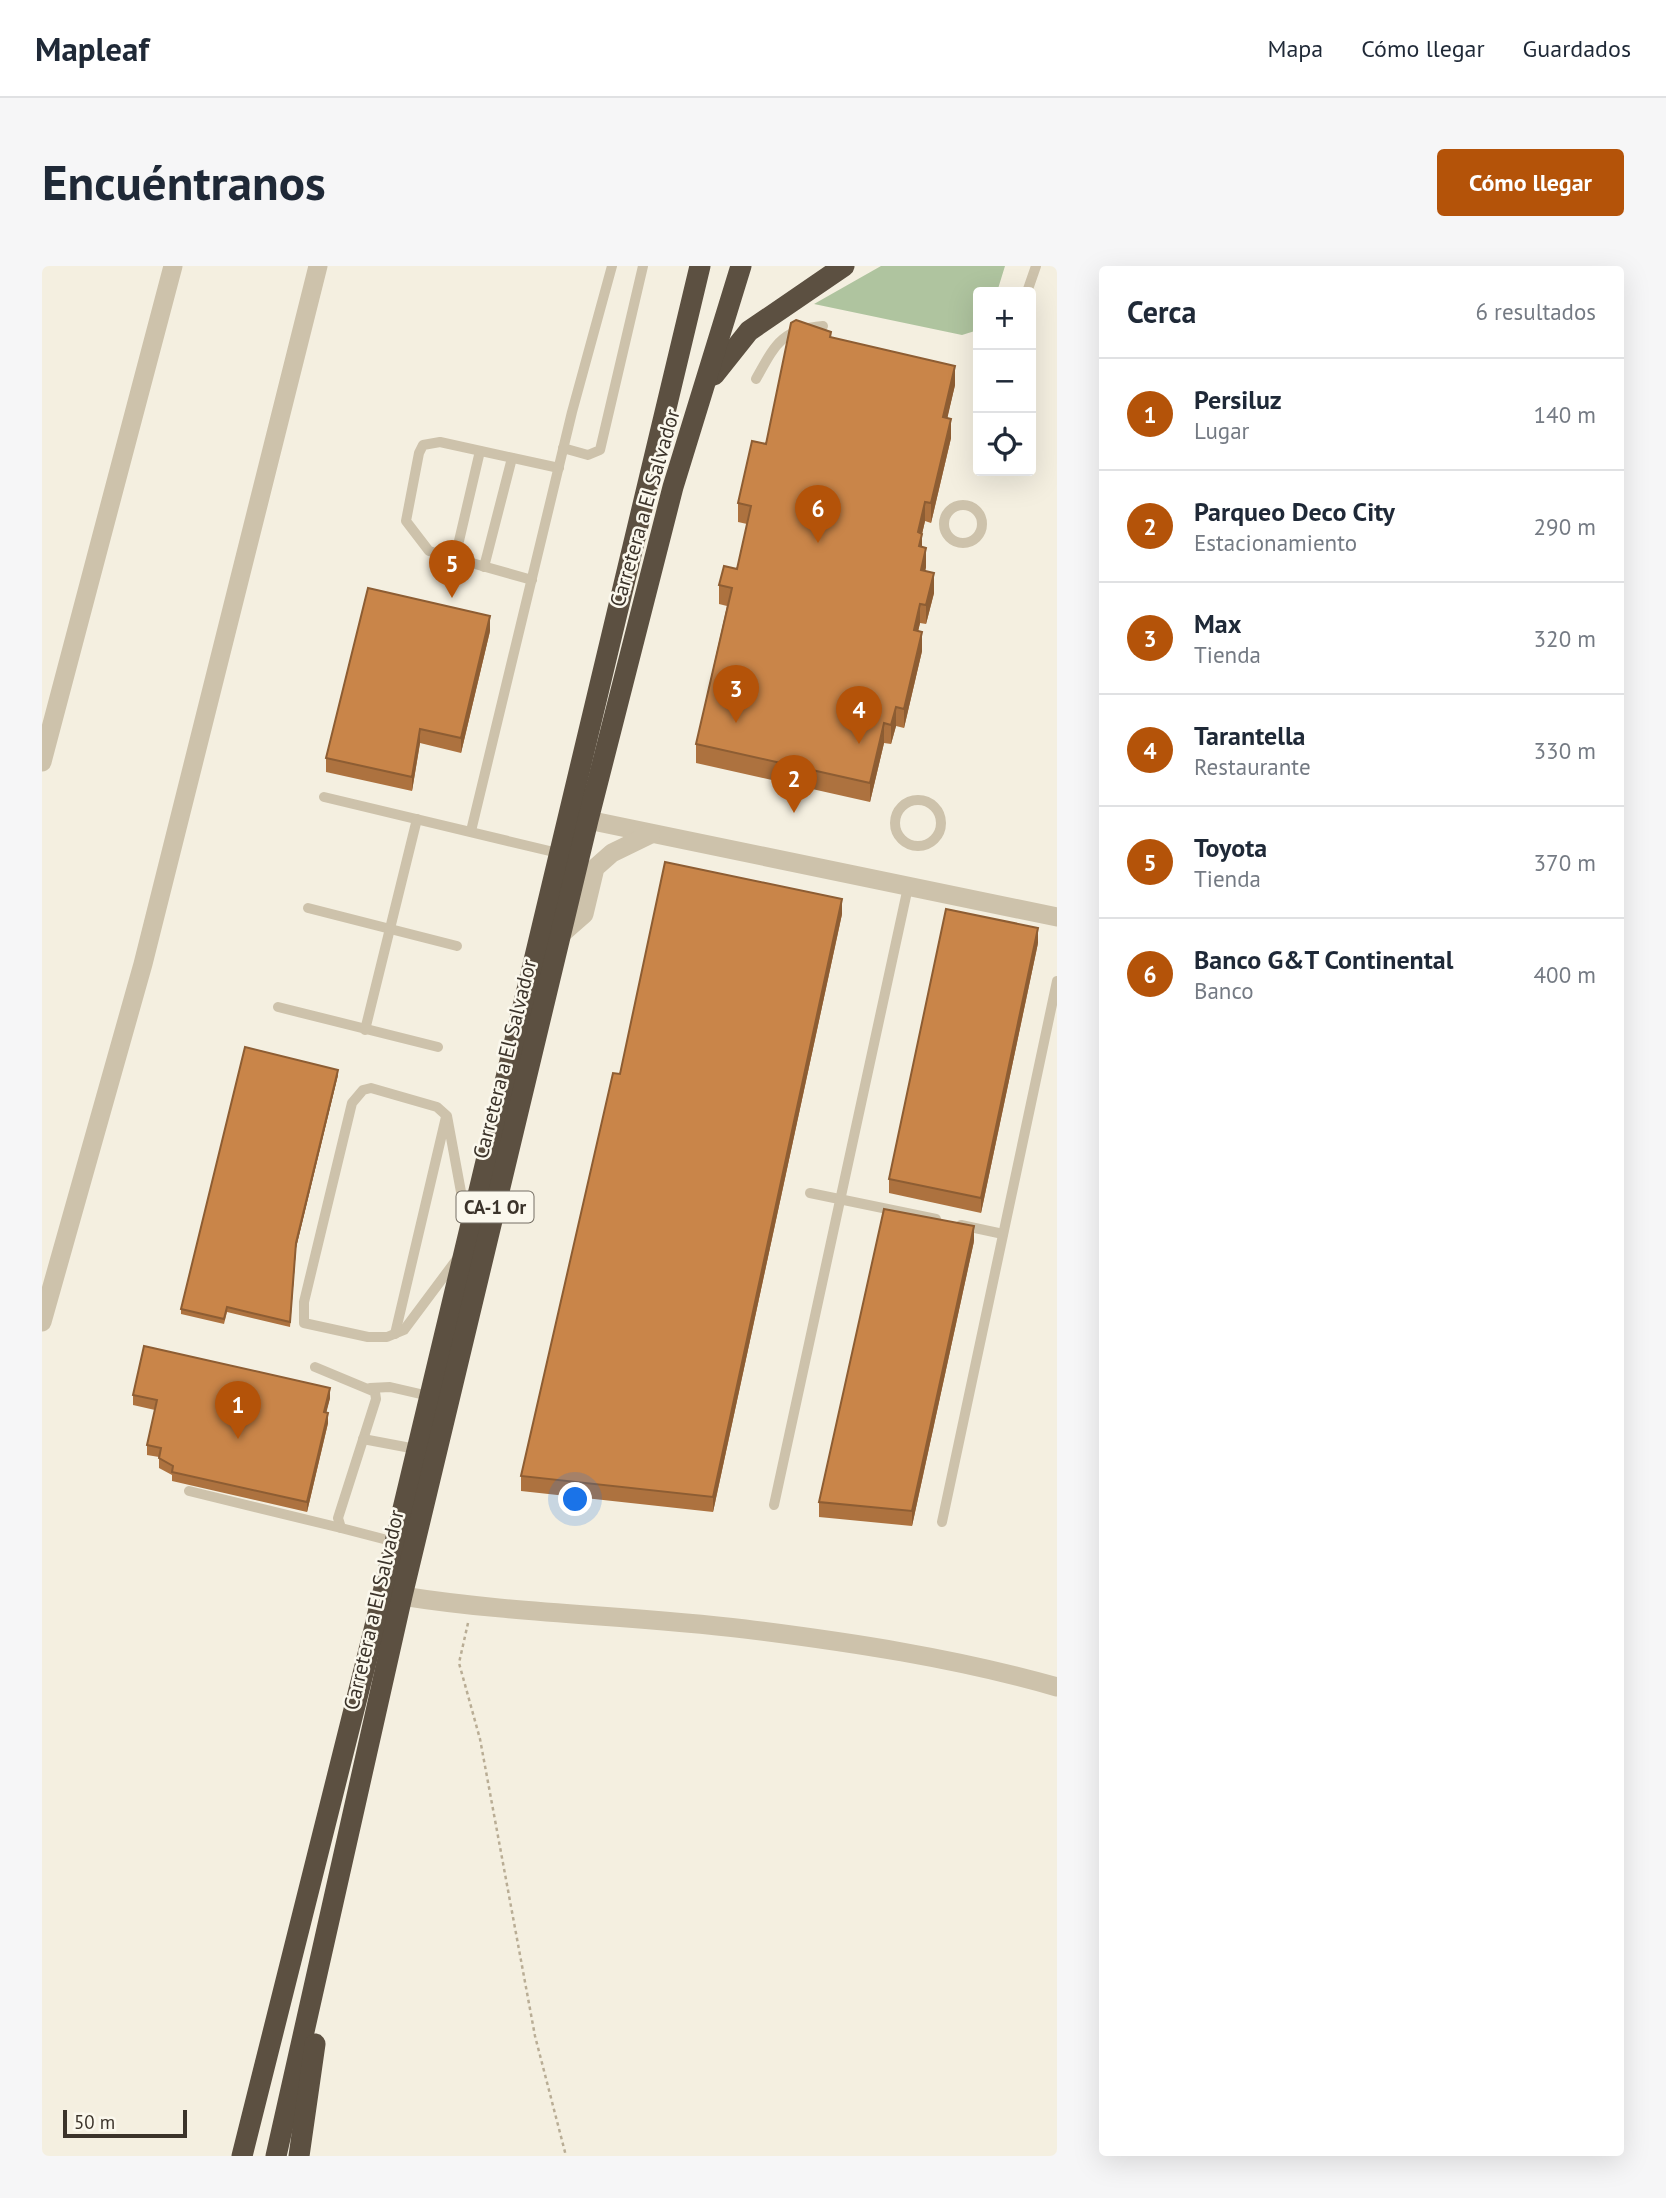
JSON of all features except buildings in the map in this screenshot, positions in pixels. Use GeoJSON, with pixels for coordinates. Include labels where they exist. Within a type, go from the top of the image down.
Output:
{"type":"FeatureCollection","features":[{"type":"Feature","properties":{"kind":"highway","name":"Carretera a El Salvador"},"geometry":{"type":"LineString","coordinates":[[242,2156],[395,1542],[465,1240],[700,266]]}},
{"type":"Feature","properties":{"kind":"highway","name":"Carretera a El Salvador"},"geometry":{"type":"LineString","coordinates":[[276,2156],[402,1597],[588,820],[673,487],[741,266]]}},
{"type":"Feature","properties":{"kind":"highway"},"geometry":{"type":"LineString","coordinates":[[705,388],[749,331],[844,266]]}},
{"type":"Feature","properties":{"kind":"highway"},"geometry":{"type":"LineString","coordinates":[[299,2156],[343,1851]]}},
{"type":"Feature","properties":{"kind":"highway"},"geometry":{"type":"LineString","coordinates":[[255,2156],[290,2008],[314,1869]]}},
{"type":"Feature","properties":{"kind":"street"},"geometry":{"type":"LineString","coordinates":[[42,762],[173,266]]}},
{"type":"Feature","properties":{"kind":"street"},"geometry":{"type":"LineString","coordinates":[[42,1322],[49,1273],[143,964],[318,266]]}},
{"type":"Feature","properties":{"kind":"street"},"geometry":{"type":"LineString","coordinates":[[588,820],[1057,917]]}},
{"type":"Feature","properties":{"kind":"street"},"geometry":{"type":"LineString","coordinates":[[560,935],[584,914],[595,868],[612,853],[651,834]]}},
{"type":"Feature","properties":{"kind":"street"},"geometry":{"type":"LineString","coordinates":[[402,1597],[472,1606],[744,1629],[963,1664],[1057,1687]]}},
{"type":"Feature","properties":{"kind":"lane"},"geometry":{"type":"LineString","coordinates":[[471,831],[563,448],[612,266]]}},
{"type":"Feature","properties":{"kind":"lane"},"geometry":{"type":"LineString","coordinates":[[563,448],[589,455],[600,450],[643,266]]}},
{"type":"Feature","properties":{"kind":"lane"},"geometry":{"type":"LineString","coordinates":[[1029,287],[1037,266]]}},
{"type":"Feature","properties":{"kind":"lane"},"geometry":{"type":"LineString","coordinates":[[756,379],[775,345],[789,333],[805,327],[823,326]]}},
{"type":"Feature","properties":{"kind":"lane"},"geometry":{"type":"LineString","coordinates":[[532,580],[426,549],[406,521],[419,453],[423,445],[430,442],[559,468]]}},
{"type":"Feature","properties":{"kind":"lane"},"geometry":{"type":"LineString","coordinates":[[455,558],[481,451]]}},
{"type":"Feature","properties":{"kind":"lane"},"geometry":{"type":"LineString","coordinates":[[484,566],[512,458]]}},
{"type":"Feature","properties":{"kind":"lane"},"geometry":{"type":"LineString","coordinates":[[954,506],[973,507],[981,516],[980,534],[971,542],[952,540],[944,528],[945,516],[954,506]]}},
{"type":"Feature","properties":{"kind":"lane"},"geometry":{"type":"LineString","coordinates":[[324,797],[558,853]]}},
{"type":"Feature","properties":{"kind":"lane"},"geometry":{"type":"LineString","coordinates":[[912,801],[933,806],[940,818],[938,833],[928,843],[907,843],[896,832],[895,816],[899,809],[912,801]]}},
{"type":"Feature","properties":{"kind":"lane"},"geometry":{"type":"LineString","coordinates":[[365,1030],[417,819]]}},
{"type":"Feature","properties":{"kind":"lane"},"geometry":{"type":"LineString","coordinates":[[774,1505],[908,887]]}},
{"type":"Feature","properties":{"kind":"lane"},"geometry":{"type":"LineString","coordinates":[[308,908],[457,946]]}},
{"type":"Feature","properties":{"kind":"lane"},"geometry":{"type":"LineString","coordinates":[[942,1522],[1057,981]]}},
{"type":"Feature","properties":{"kind":"lane"},"geometry":{"type":"LineString","coordinates":[[278,1007],[438,1047]]}},
{"type":"Feature","properties":{"kind":"lane"},"geometry":{"type":"LineString","coordinates":[[371,1088],[437,1107],[447,1116],[465,1240],[404,1330],[387,1337],[369,1337],[309,1326],[302,1316],[304,1302],[352,1103],[357,1096],[371,1088]]}},
{"type":"Feature","properties":{"kind":"lane"},"geometry":{"type":"LineString","coordinates":[[395,1334],[447,1116]]}},
{"type":"Feature","properties":{"kind":"lane"},"geometry":{"type":"LineString","coordinates":[[810,1193],[1003,1234]]}},
{"type":"Feature","properties":{"kind":"lane"},"geometry":{"type":"LineString","coordinates":[[315,1367],[370,1388],[390,1387],[429,1396]]}},
{"type":"Feature","properties":{"kind":"lane"},"geometry":{"type":"LineString","coordinates":[[341,1528],[338,1518],[376,1399],[370,1388]]}},
{"type":"Feature","properties":{"kind":"lane"},"geometry":{"type":"LineString","coordinates":[[363,1439],[416,1449]]}},
{"type":"Feature","properties":{"kind":"lane"},"geometry":{"type":"LineString","coordinates":[[189,1490],[395,1542]]}},
{"type":"Feature","properties":{"kind":"path"},"geometry":{"type":"LineString","coordinates":[[472,1606],[459,1663],[480,1739],[535,2036],[566,2156]]}},
{"type":"Feature","properties":{"kind":"green space"},"geometry":{"type":"Polygon","coordinates":[[[881,266],[1005,266],[999,287],[973,287],[973,332],[962,335],[814,304],[881,266]]]}},
{"type":"Feature","properties":{"kind":"place","name":"Banco G&T Continental"},"geometry":{"type":"Point","coordinates":[818,543]}},
{"type":"Feature","properties":{"kind":"place","name":"Toyota"},"geometry":{"type":"Point","coordinates":[452,598]}},
{"type":"Feature","properties":{"kind":"place","name":"Max"},"geometry":{"type":"Point","coordinates":[736,723]}},
{"type":"Feature","properties":{"kind":"place","name":"Tarantella"},"geometry":{"type":"Point","coordinates":[859,744]}},
{"type":"Feature","properties":{"kind":"place","name":"Parqueo Deco City"},"geometry":{"type":"Point","coordinates":[794,813]}},
{"type":"Feature","properties":{"kind":"place","name":"Persiluz"},"geometry":{"type":"Point","coordinates":[238,1439]}}]}
